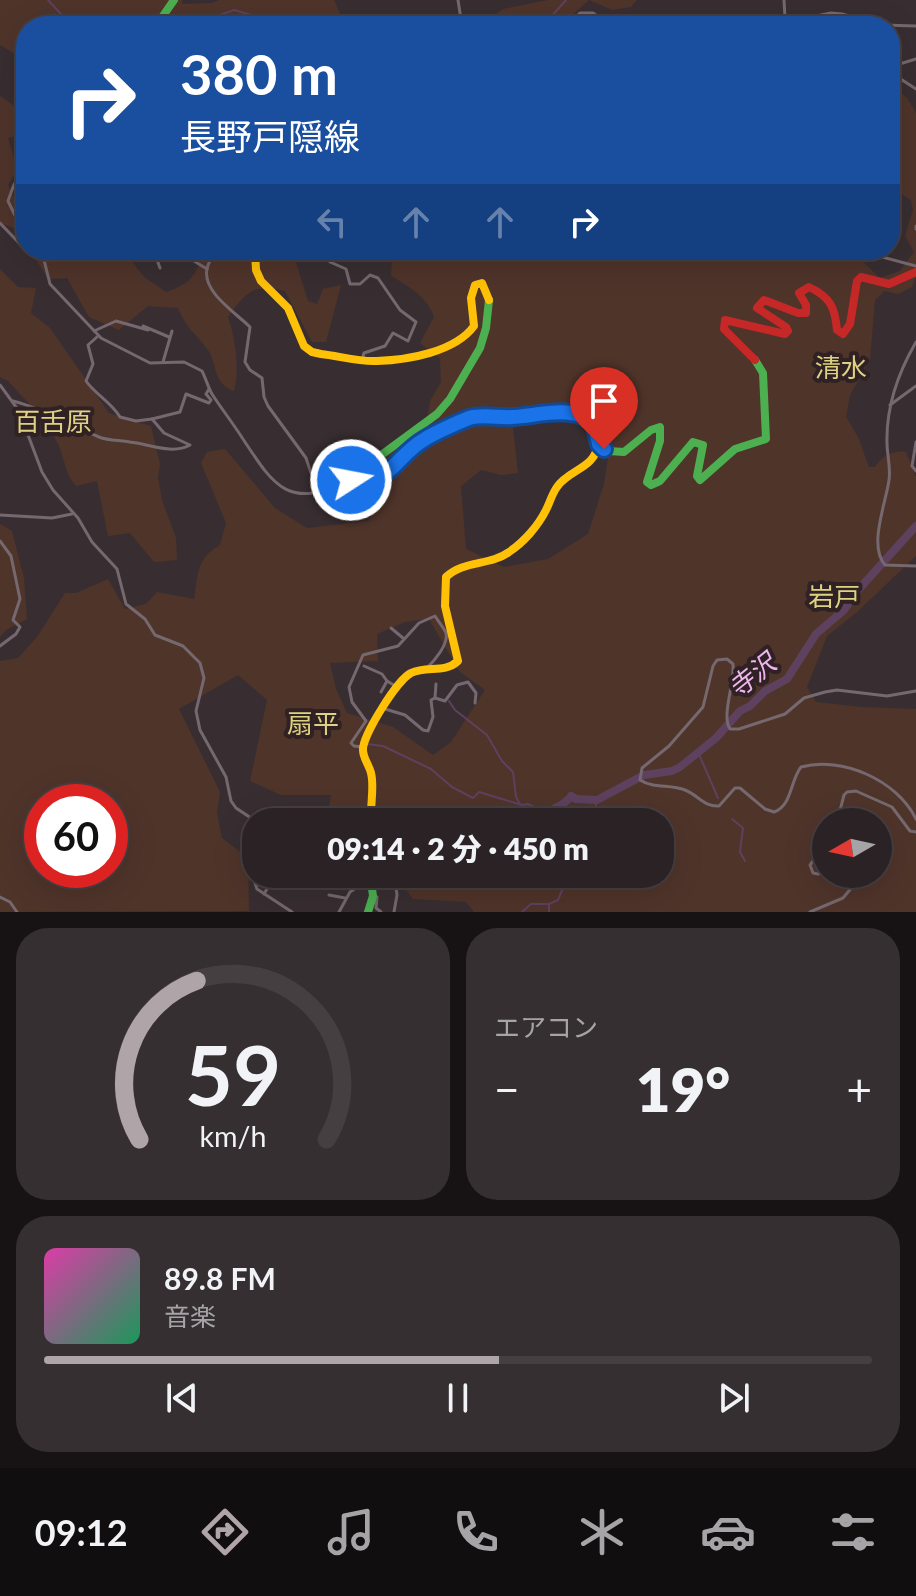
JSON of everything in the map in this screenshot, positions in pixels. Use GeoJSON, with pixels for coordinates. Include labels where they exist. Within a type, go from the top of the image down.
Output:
{"type":"FeatureCollection","features":[{"type":"Feature","properties":{"kind":"main road"},"geometry":{"type":"LineString","coordinates":[[256,260],[258,276],[288,308],[304,346],[312,352],[362,360],[376,361],[453,346],[467,336],[474,326],[471,298],[475,285],[482,283],[489,289],[492,301],[485,336],[451,399],[438,413],[386,451],[353,469],[351,480],[361,485],[376,480],[422,440],[477,417],[555,413],[580,416],[595,425],[599,444],[593,461],[565,477],[539,522],[512,550],[496,560],[461,566],[448,574],[444,586],[445,606],[458,661],[446,669],[408,675],[397,687],[362,747],[372,778],[370,808]]}},
{"type":"Feature","properties":{"kind":"main road"},"geometry":{"type":"LineString","coordinates":[[599,444],[612,454],[619,454],[660,427],[662,435],[650,464],[647,482],[651,485],[660,481],[693,442],[703,445],[697,476],[700,480],[735,449],[766,439],[763,373],[756,361],[724,329],[725,320],[732,319],[761,331],[785,334],[788,331],[786,327],[761,312],[757,308],[759,303],[764,300],[801,314],[806,313],[806,305],[799,293],[809,287],[833,303],[837,330],[843,334],[850,324],[857,281],[861,277],[877,284],[901,282],[916,272]]}},
{"type":"Feature","properties":{"kind":"main road"},"geometry":{"type":"LineString","coordinates":[[368,912],[372,888]]}},
{"type":"Feature","properties":{"kind":"street"},"geometry":{"type":"LineString","coordinates":[[577,16],[580,13],[597,16]]}},
{"type":"Feature","properties":{"kind":"street"},"geometry":{"type":"LineString","coordinates":[[816,16],[831,13],[854,16]]}},
{"type":"Feature","properties":{"kind":"street"},"geometry":{"type":"LineString","coordinates":[[16,181],[8,201],[16,217]]}},
{"type":"Feature","properties":{"kind":"street"},"geometry":{"type":"LineString","coordinates":[[0,223],[16,240]]}},
{"type":"Feature","properties":{"kind":"street"},"geometry":{"type":"LineString","coordinates":[[44,260],[50,284],[98,335],[150,363],[184,362],[197,367],[259,467],[281,487],[304,494],[328,490],[351,480]]}},
{"type":"Feature","properties":{"kind":"street"},"geometry":{"type":"LineString","coordinates":[[157,260],[160,268]]}},
{"type":"Feature","properties":{"kind":"street"},"geometry":{"type":"LineString","coordinates":[[194,260],[207,269]]}},
{"type":"Feature","properties":{"kind":"street"},"geometry":{"type":"LineString","coordinates":[[212,260],[207,269],[209,285],[250,327],[245,362],[262,378],[268,406],[306,458],[311,473],[328,490]]}},
{"type":"Feature","properties":{"kind":"street"},"geometry":{"type":"LineString","coordinates":[[329,260],[346,269],[350,284],[360,284],[370,275],[378,278],[400,310],[416,322],[408,341],[393,333],[385,346],[364,353],[362,360]]}},
{"type":"Feature","properties":{"kind":"street"},"geometry":{"type":"LineString","coordinates":[[894,260],[916,266]]}},
{"type":"Feature","properties":{"kind":"street"},"geometry":{"type":"LineString","coordinates":[[94,331],[116,321],[169,337]]}},
{"type":"Feature","properties":{"kind":"street"},"geometry":{"type":"LineString","coordinates":[[143,326],[148,330]]}},
{"type":"Feature","properties":{"kind":"street"},"geometry":{"type":"LineString","coordinates":[[163,362],[172,331]]}},
{"type":"Feature","properties":{"kind":"street"},"geometry":{"type":"LineString","coordinates":[[98,335],[88,345],[93,364],[86,381],[93,392],[113,406],[120,417],[136,421],[180,412],[186,394],[209,403],[211,400],[206,394],[209,389]]}},
{"type":"Feature","properties":{"kind":"street"},"geometry":{"type":"LineString","coordinates":[[916,342],[895,383],[890,405],[886,441],[890,477],[878,552],[885,565],[916,566]]}},
{"type":"Feature","properties":{"kind":"street"},"geometry":{"type":"LineString","coordinates":[[0,385],[27,426],[42,472],[53,490],[74,514],[92,542],[117,569],[126,604],[145,619],[155,635],[183,646],[200,663],[204,678],[196,711],[200,730],[226,777],[231,801],[242,812]]}},
{"type":"Feature","properties":{"kind":"street"},"geometry":{"type":"LineString","coordinates":[[890,405],[916,386]]}},
{"type":"Feature","properties":{"kind":"street"},"geometry":{"type":"LineString","coordinates":[[12,401],[44,410],[103,438],[155,449],[182,449],[190,445],[164,433],[152,419]]}},
{"type":"Feature","properties":{"kind":"street"},"geometry":{"type":"LineString","coordinates":[[916,442],[912,466],[916,471]]}},
{"type":"Feature","properties":{"kind":"street"},"geometry":{"type":"LineString","coordinates":[[0,515],[52,518],[74,514]]}},
{"type":"Feature","properties":{"kind":"street"},"geometry":{"type":"LineString","coordinates":[[0,541],[11,556],[20,599],[13,620],[20,627],[0,646]]}},
{"type":"Feature","properties":{"kind":"street"},"geometry":{"type":"LineString","coordinates":[[362,747],[351,743],[366,721],[352,702],[349,687],[363,655],[398,646],[419,623],[435,616],[446,638],[434,661],[425,670]]}},
{"type":"Feature","properties":{"kind":"street"},"geometry":{"type":"LineString","coordinates":[[391,628],[403,638]]}},
{"type":"Feature","properties":{"kind":"street"},"geometry":{"type":"LineString","coordinates":[[916,691],[887,696],[837,690],[825,692],[804,698],[785,714],[730,729],[726,721],[733,685],[733,664],[727,659],[717,660],[703,707],[669,746],[642,768],[639,775],[640,780],[648,785],[683,789],[712,806],[719,806],[735,788],[740,788],[765,809],[774,812],[785,805],[795,775],[801,767],[840,765],[858,771],[900,797],[916,819]]}},
{"type":"Feature","properties":{"kind":"street"},"geometry":{"type":"LineString","coordinates":[[364,666],[382,674],[397,687]]}},
{"type":"Feature","properties":{"kind":"street"},"geometry":{"type":"LineString","coordinates":[[381,692],[387,681]]}},
{"type":"Feature","properties":{"kind":"street"},"geometry":{"type":"LineString","coordinates":[[435,698],[445,701],[463,681],[473,686],[475,703]]}},
{"type":"Feature","properties":{"kind":"street"},"geometry":{"type":"LineString","coordinates":[[385,709],[405,715],[428,731],[433,717],[431,700],[435,698],[436,684]]}},
{"type":"Feature","properties":{"kind":"street"},"geometry":{"type":"LineString","coordinates":[[841,808],[844,795],[852,791],[892,807],[910,831],[916,832]]}},
{"type":"Feature","properties":{"kind":"street"},"geometry":{"type":"LineString","coordinates":[[257,888],[292,912]]}},
{"type":"Feature","properties":{"kind":"street"},"geometry":{"type":"LineString","coordinates":[[264,894],[268,888]]}},
{"type":"Feature","properties":{"kind":"street"},"geometry":{"type":"LineString","coordinates":[[339,912],[356,888]]}},
{"type":"Feature","properties":{"kind":"street"},"geometry":{"type":"LineString","coordinates":[[394,912],[396,888]]}},
{"type":"Feature","properties":{"kind":"street"},"geometry":{"type":"LineString","coordinates":[[810,912],[843,898],[851,888]]}},
{"type":"Feature","properties":{"kind":"street"},"geometry":{"type":"LineString","coordinates":[[329,895],[347,898]]}},
{"type":"Feature","properties":{"kind":"street"},"geometry":{"type":"LineString","coordinates":[[373,896],[377,897],[376,908],[381,912]]}},
{"type":"Feature","properties":{"kind":"street"},"geometry":{"type":"LineString","coordinates":[[0,897],[10,902],[17,912]]}},
{"type":"Feature","properties":{"kind":"shaded area"},"geometry":{"type":"Polygon","coordinates":[[[0,0],[182,0],[182,4],[219,0],[334,0],[340,14],[16,16],[16,54],[0,45],[0,0]]]}},
{"type":"Feature","properties":{"kind":"shaded area"},"geometry":{"type":"Polygon","coordinates":[[[548,0],[589,0],[571,16],[493,16],[503,9],[548,0]]]}},
{"type":"Feature","properties":{"kind":"shaded area"},"geometry":{"type":"Polygon","coordinates":[[[589,0],[637,0],[631,7],[612,10],[589,0]]]}},
{"type":"Feature","properties":{"kind":"shaded area"},"geometry":{"type":"Polygon","coordinates":[[[900,92],[916,113],[916,276],[912,287],[898,294],[885,291],[875,300],[870,360],[850,395],[846,417],[858,437],[869,467],[875,467],[889,455],[906,452],[916,477],[916,556],[827,636],[807,687],[816,702],[916,709],[916,912],[474,912],[466,902],[413,899],[405,888],[674,888],[674,808],[329,808],[331,795],[281,795],[250,781],[267,700],[238,675],[179,709],[220,792],[217,813],[222,838],[242,853],[242,888],[249,888],[249,911],[0,912],[0,661],[18,658],[37,637],[65,593],[76,593],[108,579],[125,609],[146,604],[157,592],[194,599],[202,562],[220,545],[226,523],[201,463],[207,452],[225,449],[275,508],[307,528],[369,521],[384,483],[386,451],[426,429],[430,401],[441,382],[440,358],[420,343],[434,317],[422,298],[391,276],[392,262],[861,260],[880,278],[900,271],[914,252],[905,236],[913,210],[911,200],[900,193],[900,92]],[[590,397],[513,428],[518,473],[501,475],[481,470],[461,486],[466,549],[504,567],[548,559],[588,534],[604,484],[613,425],[590,397]],[[429,619],[405,622],[377,634],[378,661],[330,663],[336,689],[347,713],[393,727],[433,755],[451,742],[485,690],[460,672],[429,619]]]}},
{"type":"Feature","properties":{"kind":"shaded area"},"geometry":{"type":"Polygon","coordinates":[[[0,96],[16,107],[16,136],[8,138],[16,172],[8,185],[16,201],[16,229],[0,223],[0,96]]]}},
{"type":"Feature","properties":{"kind":"shaded area"},"geometry":{"type":"Polygon","coordinates":[[[36,260],[131,260],[144,277],[166,292],[192,277],[201,260],[295,260],[308,301],[317,304],[323,289],[341,285],[326,342],[312,342],[285,291],[258,289],[240,301],[228,317],[236,354],[234,391],[222,383],[208,350],[178,308],[148,306],[119,330],[89,317],[67,278],[48,279],[36,260]]]}},
{"type":"Feature","properties":{"kind":"shaded area"},"geometry":{"type":"Polygon","coordinates":[[[0,269],[18,287],[36,288],[31,313],[50,328],[109,413],[151,426],[160,464],[158,478],[162,500],[176,538],[177,560],[154,562],[130,533],[108,536],[97,481],[76,486],[49,428],[8,381],[0,377],[0,269]]]}},
{"type":"Feature","properties":{"kind":"shaded area"},"geometry":{"type":"Polygon","coordinates":[[[0,524],[12,531],[24,578],[27,619],[6,630],[0,637],[0,524]]]}},
{"type":"Feature","properties":{"kind":"waterway"},"geometry":{"type":"LineString","coordinates":[[48,0],[63,16]]}},
{"type":"Feature","properties":{"kind":"waterway"},"geometry":{"type":"LineString","coordinates":[[552,16],[566,0]]}},
{"type":"Feature","properties":{"kind":"waterway"},"geometry":{"type":"LineString","coordinates":[[208,16],[234,10],[255,16]]}},
{"type":"Feature","properties":{"kind":"waterway","name":"寺沢"},"geometry":{"type":"LineString","coordinates":[[554,808],[571,796],[597,800],[644,775],[680,767],[716,738],[740,711],[765,691],[787,679],[816,634],[844,610],[916,526]]}},
{"type":"Feature","properties":{"kind":"waterway"},"geometry":{"type":"LineString","coordinates":[[449,701],[455,710],[487,735],[502,761],[513,772],[516,797],[520,804]]}},
{"type":"Feature","properties":{"kind":"waterway"},"geometry":{"type":"LineString","coordinates":[[367,744],[383,746],[431,769],[452,787],[473,798],[479,792],[536,808]]}},
{"type":"Feature","properties":{"kind":"waterway"},"geometry":{"type":"LineString","coordinates":[[698,752],[718,798]]}},
{"type":"Feature","properties":{"kind":"waterway","name":"寺沢"},"geometry":{"type":"LineString","coordinates":[[596,808],[597,800]]}},
{"type":"Feature","properties":{"kind":"waterway"},"geometry":{"type":"LineString","coordinates":[[732,819],[743,828],[740,852],[745,861]]}},
{"type":"Feature","properties":{"kind":"waterway","name":"寺沢"},"geometry":{"type":"LineString","coordinates":[[549,912],[549,904],[558,900],[563,888]]}},
{"type":"Feature","properties":{"kind":"waterway"},"geometry":{"type":"LineString","coordinates":[[522,912],[531,904],[549,904]]}},
{"type":"Feature","properties":{"kind":"traffic: fast"},"geometry":{"type":"LineString","coordinates":[[163,16],[174,0]]}},
{"type":"Feature","properties":{"kind":"traffic: fast"},"geometry":{"type":"LineString","coordinates":[[471,418],[423,439],[376,480],[355,484],[351,478],[353,469],[384,453],[437,414],[450,399],[480,348],[489,300]]}},
{"type":"Feature","properties":{"kind":"traffic: fast"},"geometry":{"type":"LineString","coordinates":[[599,444],[609,451],[624,452],[651,430],[660,427],[660,441],[647,482],[651,485],[660,481],[693,442],[703,445],[697,476],[700,480],[735,449],[766,439],[763,373],[755,360]]}},
{"type":"Feature","properties":{"kind":"traffic: fast"},"geometry":{"type":"LineString","coordinates":[[368,912],[372,888]]}},
{"type":"Feature","properties":{"kind":"traffic: slow"},"geometry":{"type":"LineString","coordinates":[[256,260],[261,281],[288,308],[304,346],[312,352],[356,360],[403,359],[443,348],[466,335],[474,326],[471,298],[475,285],[482,283],[489,300]]}},
{"type":"Feature","properties":{"kind":"traffic: slow"},"geometry":{"type":"LineString","coordinates":[[371,808],[372,779],[363,750],[374,721],[405,677],[423,670],[447,667],[458,661],[445,606],[446,577],[461,568],[502,556],[520,543],[539,522],[557,487],[592,459],[598,444],[597,429],[587,417],[555,413],[471,418]]}},
{"type":"Feature","properties":{"kind":"traffic: jam"},"geometry":{"type":"LineString","coordinates":[[755,360],[724,329],[725,320],[785,334],[788,331],[786,327],[757,308],[764,300],[806,313],[806,305],[799,293],[809,287],[830,304],[837,330],[843,334],[850,324],[857,281],[861,277],[889,284],[916,272]]}},
{"type":"Feature","properties":{"kind":"district","name":"清水"},"geometry":{"type":"Point","coordinates":[841,368]}},
{"type":"Feature","properties":{"kind":"district","name":"百舌原"},"geometry":{"type":"Point","coordinates":[53,422]}},
{"type":"Feature","properties":{"kind":"district","name":"岩戸"},"geometry":{"type":"Point","coordinates":[834,597]}},
{"type":"Feature","properties":{"kind":"district","name":"扇平"},"geometry":{"type":"Point","coordinates":[313,724]}},
{"type":"Feature","properties":{"kind":"route"},"geometry":{"type":"LineString","coordinates":[[351,480],[361,485],[376,480],[422,440],[468,419],[482,416],[563,413],[587,417],[595,425],[599,444],[604,449]]}}]}
